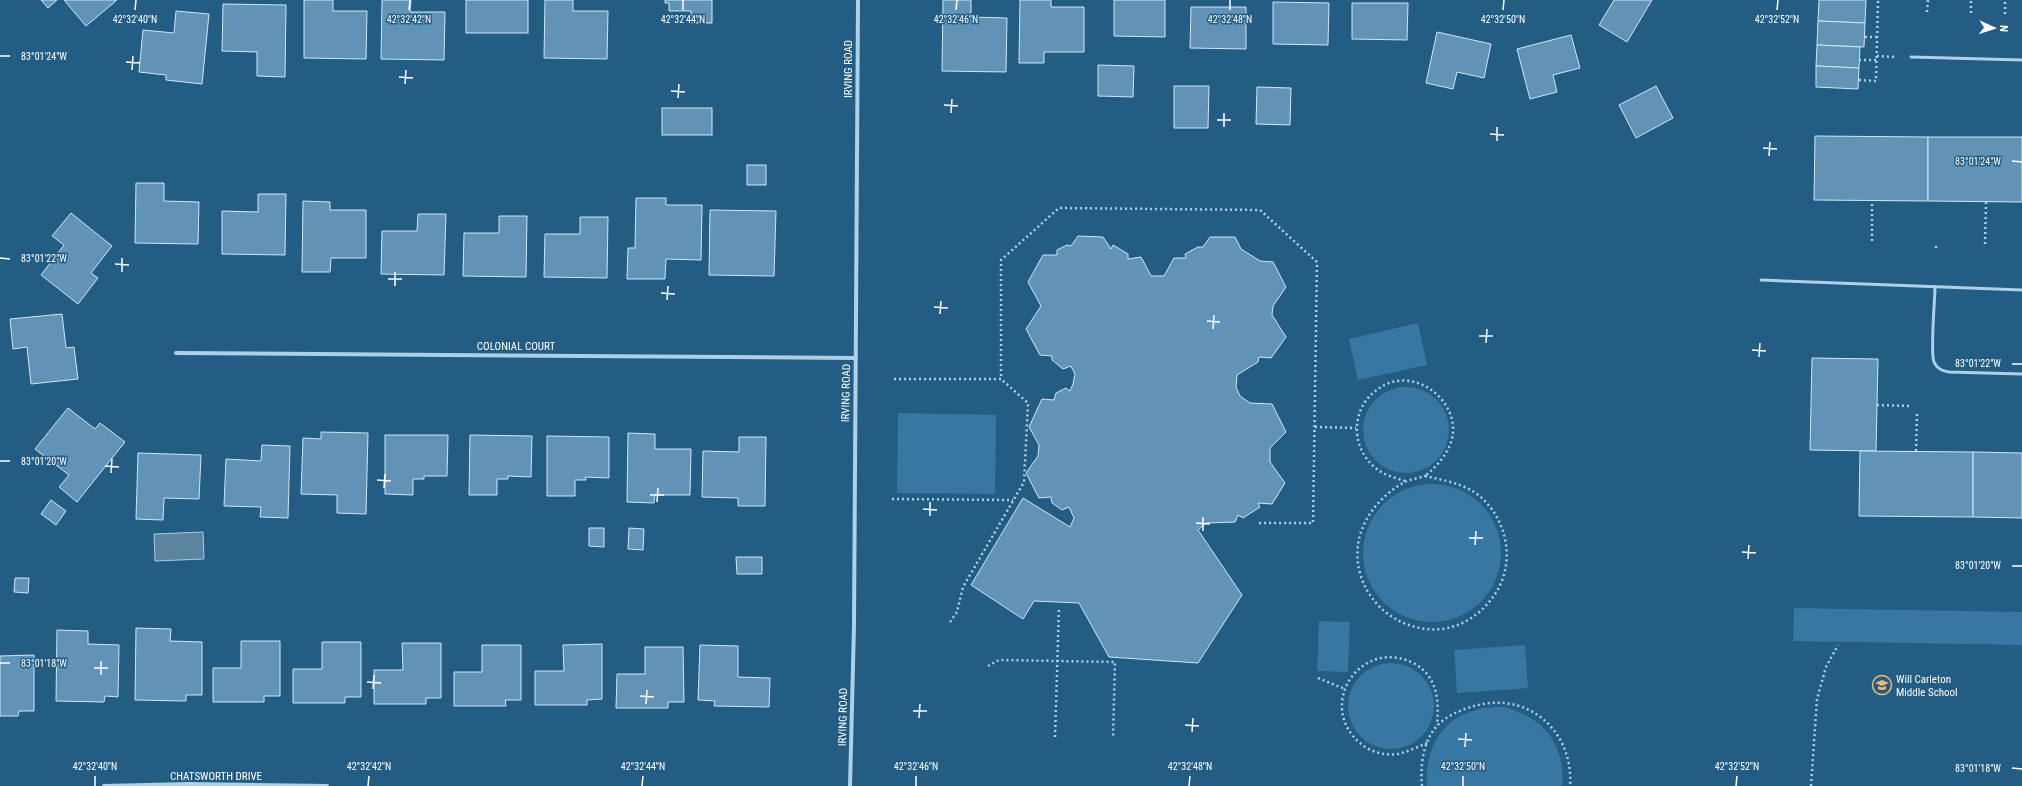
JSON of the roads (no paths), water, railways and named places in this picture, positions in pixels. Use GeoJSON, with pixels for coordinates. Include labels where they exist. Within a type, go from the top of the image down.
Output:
{"type":"FeatureCollection","features":[{"type":"Feature","properties":{"kind":"street","name":"IRVING ROAD"},"geometry":{"type":"LineString","coordinates":[[850,786],[854,626],[858,0]]}},
{"type":"Feature","properties":{"kind":"street","name":"COLONIAL COURT"},"geometry":{"type":"LineString","coordinates":[[176,353],[856,358]]}},
{"type":"Feature","properties":{"kind":"street","name":"CHATSWORTH DRIVE"},"geometry":{"type":"LineString","coordinates":[[104,786],[189,784],[327,786]]}},
{"type":"Feature","properties":{"kind":"lane"},"geometry":{"type":"LineString","coordinates":[[1911,57],[2022,60]]}},
{"type":"Feature","properties":{"kind":"lane"},"geometry":{"type":"LineString","coordinates":[[1760,280],[2022,290]]}},
{"type":"Feature","properties":{"kind":"lane"},"geometry":{"type":"LineString","coordinates":[[1935,287],[1932,355],[1936,366],[1949,372],[2022,374]]}},
{"type":"Feature","properties":{"kind":"place","name":"Will Carleton Middle School"},"geometry":{"type":"Point","coordinates":[1882,685]}}]}
